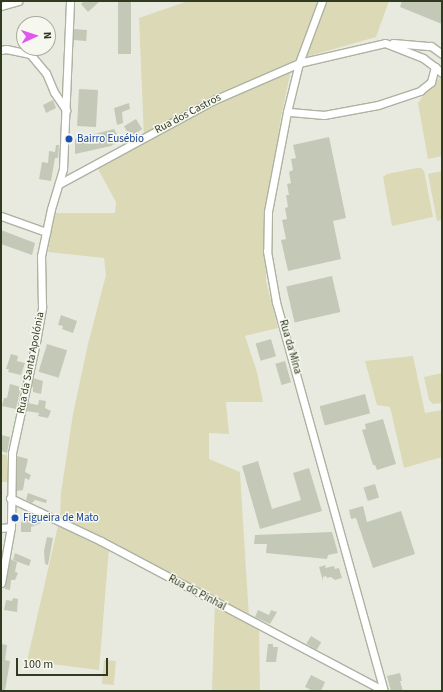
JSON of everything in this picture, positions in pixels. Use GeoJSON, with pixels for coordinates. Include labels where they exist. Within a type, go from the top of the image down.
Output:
{"type":"FeatureCollection","features":[{"type":"Feature","properties":{"kind":"street"},"geometry":{"type":"LineString","coordinates":[[1,6],[16,1]]}},
{"type":"Feature","properties":{"kind":"street","name":"Rua da Santa Apolónia"},"geometry":{"type":"LineString","coordinates":[[1,583],[11,527],[10,498],[12,453],[42,307],[41,256],[63,169],[70,1]]}},
{"type":"Feature","properties":{"kind":"street","name":"Rua da Mina"},"geometry":{"type":"LineString","coordinates":[[322,1],[299,63],[287,112],[268,212],[267,235],[270,272],[383,691]]}},
{"type":"Feature","properties":{"kind":"street"},"geometry":{"type":"LineString","coordinates":[[385,43],[423,58],[442,73]]}},
{"type":"Feature","properties":{"kind":"street","name":"Rua dos Castros"},"geometry":{"type":"LineString","coordinates":[[59,184],[214,100],[299,63],[385,43],[431,46],[442,54]]}},
{"type":"Feature","properties":{"kind":"street"},"geometry":{"type":"LineString","coordinates":[[1,50],[6,49],[30,54],[46,74],[54,92],[66,110]]}},
{"type":"Feature","properties":{"kind":"street"},"geometry":{"type":"LineString","coordinates":[[287,112],[324,115],[378,105],[420,91],[431,82],[435,67]]}},
{"type":"Feature","properties":{"kind":"street"},"geometry":{"type":"LineString","coordinates":[[1,216],[46,232]]}},
{"type":"Feature","properties":{"kind":"street","name":"Rua do Pinhal"},"geometry":{"type":"LineString","coordinates":[[10,498],[101,541],[383,691]]}},
{"type":"Feature","properties":{"kind":"street"},"geometry":{"type":"LineString","coordinates":[[1,528],[11,527]]}},
{"type":"Feature","properties":{"kind":"shaded area"},"geometry":{"type":"Polygon","coordinates":[[[188,1],[389,1],[376,37],[295,60],[291,70],[281,117],[267,215],[266,281],[278,328],[245,336],[257,372],[263,402],[226,402],[229,434],[209,433],[209,459],[240,472],[249,617],[259,628],[260,691],[212,691],[215,600],[109,548],[99,670],[27,661],[60,517],[61,493],[73,414],[88,344],[106,275],[104,258],[48,252],[53,219],[55,213],[115,213],[116,202],[98,169],[144,138],[139,18],[188,1]]]}},
{"type":"Feature","properties":{"kind":"shaded area"},"geometry":{"type":"Polygon","coordinates":[[[442,77],[442,156],[428,159],[418,103],[432,83],[442,77]]]}},
{"type":"Feature","properties":{"kind":"shaded area"},"geometry":{"type":"Polygon","coordinates":[[[421,168],[424,171],[433,217],[392,226],[383,177],[387,174],[421,168]]]}},
{"type":"Feature","properties":{"kind":"shaded area"},"geometry":{"type":"Polygon","coordinates":[[[442,171],[442,220],[437,221],[428,174],[442,171]]]}},
{"type":"Feature","properties":{"kind":"shaded area"},"geometry":{"type":"Polygon","coordinates":[[[413,356],[425,413],[442,410],[442,457],[404,468],[390,407],[377,405],[365,361],[413,356]]]}},
{"type":"Feature","properties":{"kind":"shaded area"},"geometry":{"type":"Polygon","coordinates":[[[442,373],[442,403],[433,404],[429,400],[424,377],[442,373]]]}},
{"type":"Feature","properties":{"kind":"shaded area"},"geometry":{"type":"Polygon","coordinates":[[[1,454],[7,455],[8,482],[1,482],[1,454]]]}},
{"type":"Feature","properties":{"kind":"shaded area"},"geometry":{"type":"Polygon","coordinates":[[[104,660],[116,661],[114,685],[102,684],[104,660]]]}},
{"type":"Feature","properties":{"kind":"building"},"geometry":{"type":"Polygon","coordinates":[[[84,1],[100,1],[88,12],[81,4],[84,1]]]}},
{"type":"Feature","properties":{"kind":"building"},"geometry":{"type":"Polygon","coordinates":[[[118,1],[131,1],[131,54],[118,54],[118,1]]]}},
{"type":"Feature","properties":{"kind":"building"},"geometry":{"type":"Polygon","coordinates":[[[402,1],[442,1],[442,24],[400,7],[402,1]]]}},
{"type":"Feature","properties":{"kind":"building"},"geometry":{"type":"Polygon","coordinates":[[[74,29],[87,30],[86,41],[73,40],[74,29]]]}},
{"type":"Feature","properties":{"kind":"building"},"geometry":{"type":"Polygon","coordinates":[[[79,89],[98,90],[96,127],[77,126],[79,89]]]}},
{"type":"Feature","properties":{"kind":"building"},"geometry":{"type":"Polygon","coordinates":[[[53,100],[56,108],[46,113],[43,105],[53,100]]]}},
{"type":"Feature","properties":{"kind":"building"},"geometry":{"type":"Polygon","coordinates":[[[129,103],[130,109],[122,112],[123,123],[117,125],[114,108],[129,103]]]}},
{"type":"Feature","properties":{"kind":"building"},"geometry":{"type":"Polygon","coordinates":[[[136,119],[142,129],[130,136],[124,126],[136,119]]]}},
{"type":"Feature","properties":{"kind":"building"},"geometry":{"type":"Polygon","coordinates":[[[114,129],[120,140],[111,146],[75,154],[75,139],[114,129]]]}},
{"type":"Feature","properties":{"kind":"building"},"geometry":{"type":"Polygon","coordinates":[[[329,137],[346,218],[333,221],[341,259],[288,271],[281,240],[286,239],[282,220],[287,219],[285,208],[288,207],[286,195],[289,195],[287,184],[291,183],[289,172],[293,170],[291,159],[296,158],[293,145],[329,137]]]}},
{"type":"Feature","properties":{"kind":"building"},"geometry":{"type":"Polygon","coordinates":[[[56,145],[59,145],[58,158],[55,158],[51,181],[39,179],[42,162],[48,163],[49,151],[55,152],[56,145]]]}},
{"type":"Feature","properties":{"kind":"building"},"geometry":{"type":"Polygon","coordinates":[[[1,230],[35,243],[32,255],[1,244],[1,230]]]}},
{"type":"Feature","properties":{"kind":"building"},"geometry":{"type":"Polygon","coordinates":[[[332,276],[340,312],[295,323],[286,287],[332,276]]]}},
{"type":"Feature","properties":{"kind":"building"},"geometry":{"type":"Polygon","coordinates":[[[61,315],[77,321],[73,333],[62,329],[63,326],[58,325],[61,315]]]}},
{"type":"Feature","properties":{"kind":"building"},"geometry":{"type":"Polygon","coordinates":[[[271,339],[276,356],[261,361],[256,343],[271,339]]]}},
{"type":"Feature","properties":{"kind":"building"},"geometry":{"type":"Polygon","coordinates":[[[47,344],[67,350],[59,378],[39,372],[47,344]]]}},
{"type":"Feature","properties":{"kind":"building"},"geometry":{"type":"Polygon","coordinates":[[[11,354],[18,356],[17,361],[25,363],[21,375],[8,372],[9,369],[6,369],[11,354]]]}},
{"type":"Feature","properties":{"kind":"building"},"geometry":{"type":"Polygon","coordinates":[[[285,361],[291,382],[281,385],[275,364],[285,361]]]}},
{"type":"Feature","properties":{"kind":"building"},"geometry":{"type":"Polygon","coordinates":[[[33,378],[43,381],[41,394],[33,392],[33,387],[31,387],[33,378]]]}},
{"type":"Feature","properties":{"kind":"building"},"geometry":{"type":"Polygon","coordinates":[[[10,384],[21,387],[16,409],[2,406],[4,398],[7,398],[10,384]]]}},
{"type":"Feature","properties":{"kind":"building"},"geometry":{"type":"Polygon","coordinates":[[[365,394],[370,413],[325,425],[320,406],[365,394]]]}},
{"type":"Feature","properties":{"kind":"building"},"geometry":{"type":"Polygon","coordinates":[[[39,400],[46,401],[45,408],[51,411],[48,418],[38,416],[39,413],[26,411],[28,403],[38,405],[39,400]]]}},
{"type":"Feature","properties":{"kind":"building"},"geometry":{"type":"Polygon","coordinates":[[[383,419],[396,464],[377,470],[375,465],[373,465],[362,430],[366,429],[365,424],[383,419]]]}},
{"type":"Feature","properties":{"kind":"building"},"geometry":{"type":"Polygon","coordinates":[[[1,435],[10,437],[7,453],[1,451],[1,435]]]}},
{"type":"Feature","properties":{"kind":"building"},"geometry":{"type":"Polygon","coordinates":[[[17,456],[28,459],[25,472],[31,475],[29,480],[25,478],[23,490],[16,491],[17,456]]]}},
{"type":"Feature","properties":{"kind":"building"},"geometry":{"type":"Polygon","coordinates":[[[258,461],[272,509],[301,500],[293,473],[309,468],[322,511],[260,529],[242,466],[258,461]]]}},
{"type":"Feature","properties":{"kind":"building"},"geometry":{"type":"Polygon","coordinates":[[[375,484],[379,497],[368,501],[364,488],[375,484]]]}},
{"type":"Feature","properties":{"kind":"building"},"geometry":{"type":"Polygon","coordinates":[[[28,493],[47,500],[46,503],[35,500],[32,503],[26,500],[28,493]]]}},
{"type":"Feature","properties":{"kind":"building"},"geometry":{"type":"Polygon","coordinates":[[[363,506],[367,522],[401,511],[415,554],[373,568],[356,518],[351,519],[349,510],[363,506]]]}},
{"type":"Feature","properties":{"kind":"building"},"geometry":{"type":"Polygon","coordinates":[[[33,514],[39,517],[41,523],[31,527],[31,532],[21,532],[21,522],[33,514]]]}},
{"type":"Feature","properties":{"kind":"building"},"geometry":{"type":"Polygon","coordinates":[[[332,532],[338,553],[328,555],[327,559],[266,553],[267,544],[254,544],[255,535],[332,532]]]}},
{"type":"Feature","properties":{"kind":"building"},"geometry":{"type":"Polygon","coordinates":[[[47,537],[53,538],[48,565],[45,564],[44,551],[47,537]]]}},
{"type":"Feature","properties":{"kind":"building"},"geometry":{"type":"Polygon","coordinates":[[[15,553],[31,560],[29,566],[13,560],[15,553]]]}},
{"type":"Feature","properties":{"kind":"building"},"geometry":{"type":"Polygon","coordinates":[[[10,559],[17,562],[15,572],[18,573],[15,580],[11,580],[10,590],[5,589],[10,559]]]}},
{"type":"Feature","properties":{"kind":"building"},"geometry":{"type":"Polygon","coordinates":[[[326,565],[325,568],[334,566],[335,569],[339,568],[342,578],[335,580],[331,577],[327,578],[326,576],[323,577],[323,581],[319,567],[326,565]]]}},
{"type":"Feature","properties":{"kind":"building"},"geometry":{"type":"Polygon","coordinates":[[[13,598],[18,599],[17,612],[4,610],[6,600],[12,601],[13,598]]]}},
{"type":"Feature","properties":{"kind":"building"},"geometry":{"type":"Polygon","coordinates":[[[258,610],[269,615],[271,610],[277,612],[270,624],[255,617],[258,610]]]}},
{"type":"Feature","properties":{"kind":"building"},"geometry":{"type":"Polygon","coordinates":[[[311,636],[321,642],[317,650],[306,644],[311,636]]]}},
{"type":"Feature","properties":{"kind":"building"},"geometry":{"type":"Polygon","coordinates":[[[1,644],[7,645],[5,660],[10,661],[5,691],[1,691],[1,644]]]}},
{"type":"Feature","properties":{"kind":"building"},"geometry":{"type":"Polygon","coordinates":[[[268,644],[273,644],[273,647],[278,647],[276,662],[266,662],[268,644]]]}},
{"type":"Feature","properties":{"kind":"building"},"geometry":{"type":"Polygon","coordinates":[[[400,673],[402,681],[400,681],[403,691],[391,691],[387,676],[400,673]]]}},
{"type":"Feature","properties":{"kind":"building"},"geometry":{"type":"Polygon","coordinates":[[[311,675],[325,682],[321,691],[313,691],[305,687],[311,675]]]}},
{"type":"Feature","properties":{"kind":"place","name":"Bairro Eusébio"},"geometry":{"type":"Point","coordinates":[69,139]}},
{"type":"Feature","properties":{"kind":"place","name":"Figueira de Mato"},"geometry":{"type":"Point","coordinates":[15,518]}}]}
